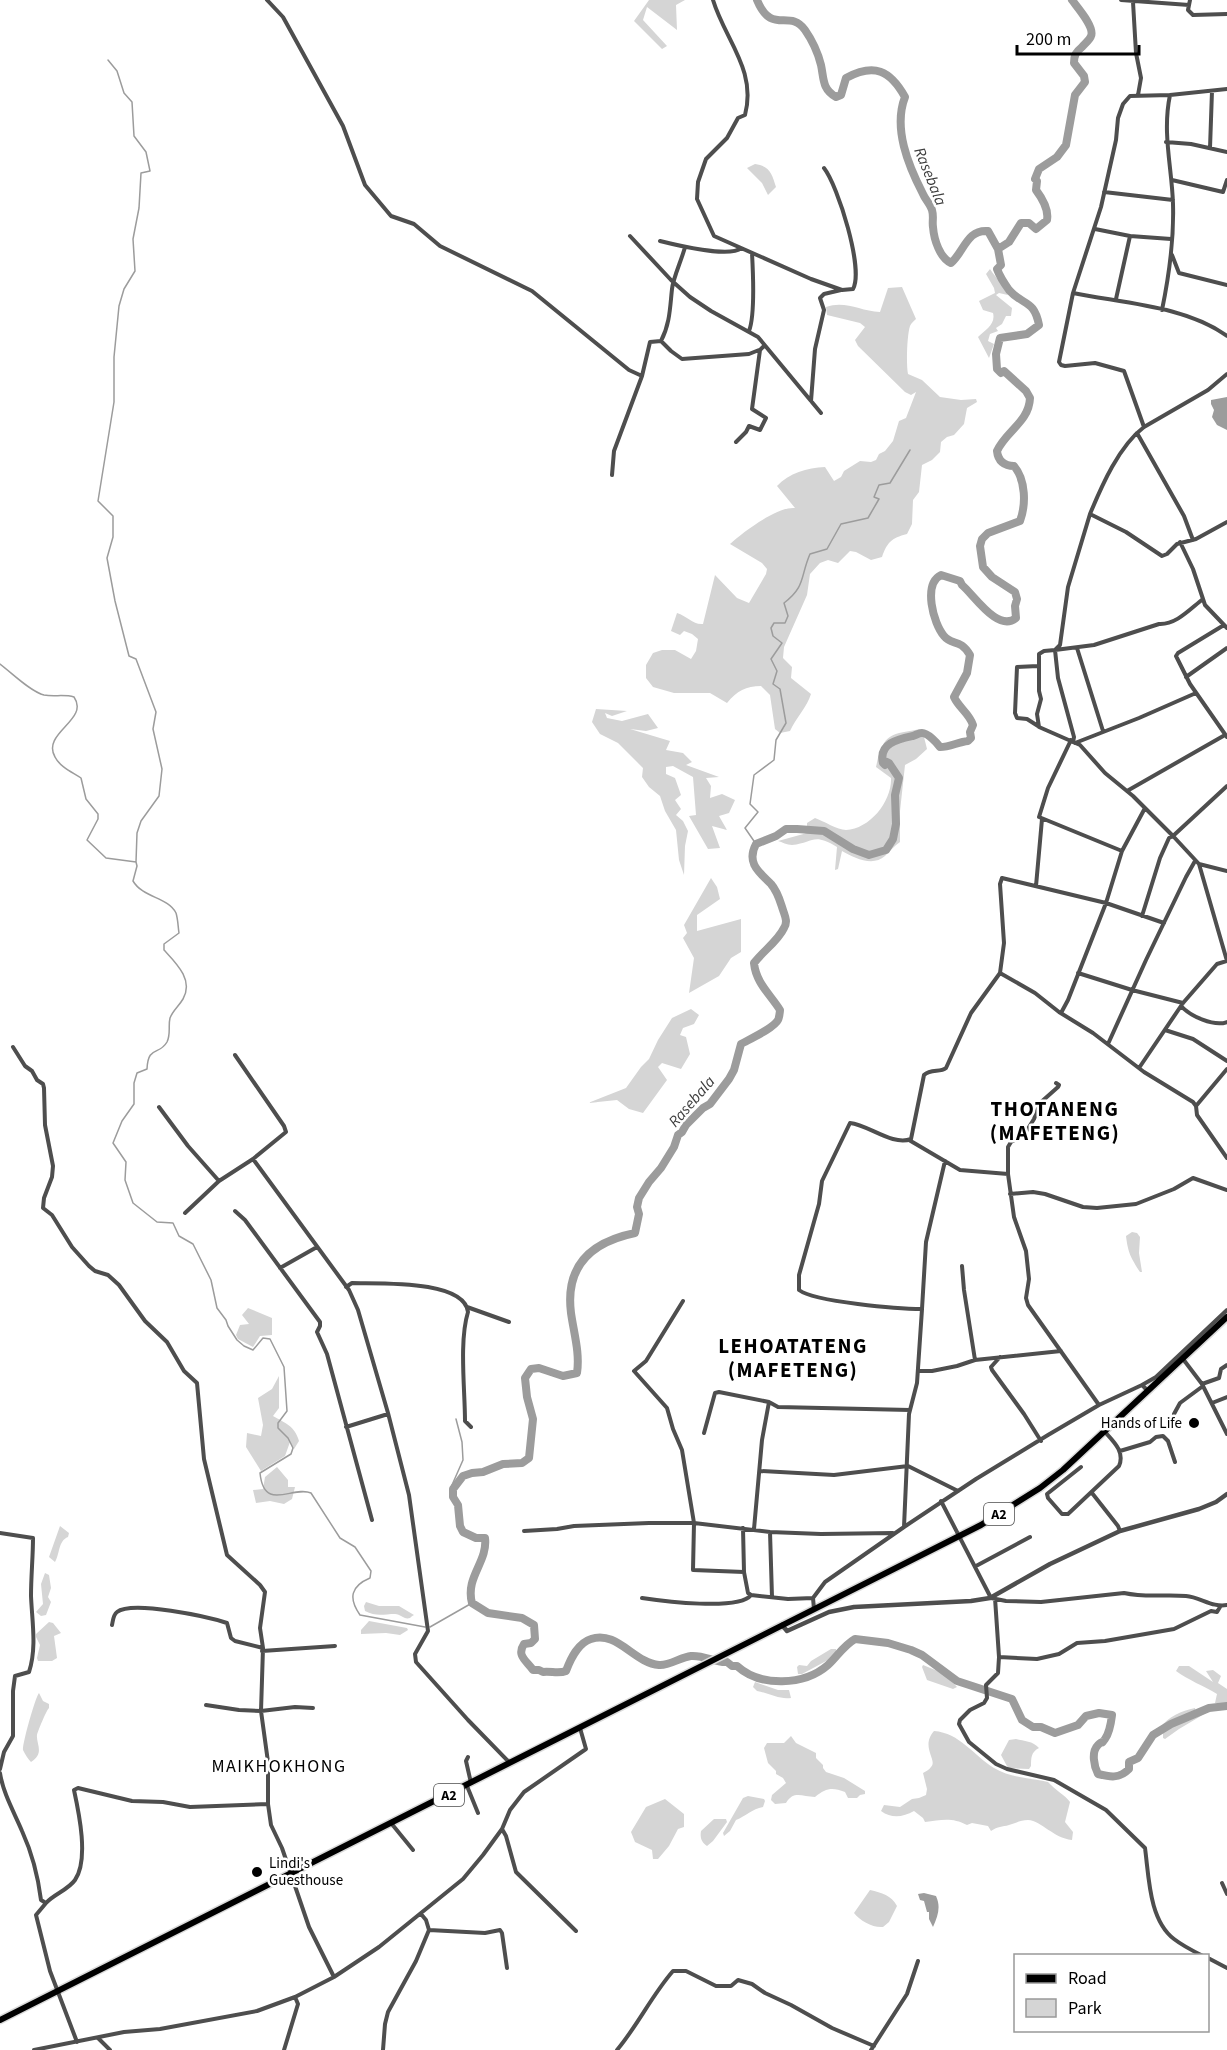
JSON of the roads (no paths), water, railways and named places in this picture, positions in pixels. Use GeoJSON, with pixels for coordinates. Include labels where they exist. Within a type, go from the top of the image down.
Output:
{"type":"FeatureCollection","features":[{"type":"Feature","properties":{"kind":"main road","name":"A2"},"geometry":{"type":"LineString","coordinates":[[0,2020],[981,1525],[1040,1488],[1063,1470],[1227,1317]]}},
{"type":"Feature","properties":{"kind":"street"},"geometry":{"type":"LineString","coordinates":[[267,0],[283,17],[343,126],[365,185],[391,216],[414,224],[440,246],[532,291],[629,370],[642,376]]}},
{"type":"Feature","properties":{"kind":"street"},"geometry":{"type":"LineString","coordinates":[[713,0],[725,31],[739,54],[749,96],[745,115],[738,118],[727,138],[706,159],[698,182],[696,194],[714,236],[804,276],[850,291],[855,286],[856,265],[844,212],[836,188],[824,168]]}},
{"type":"Feature","properties":{"kind":"street"},"geometry":{"type":"LineString","coordinates":[[1121,0],[1189,3],[1188,10],[1193,15],[1227,14]]}},
{"type":"Feature","properties":{"kind":"street"},"geometry":{"type":"LineString","coordinates":[[1133,2],[1136,53],[1141,78],[1138,95]]}},
{"type":"Feature","properties":{"kind":"street"},"geometry":{"type":"LineString","coordinates":[[1144,427],[1124,371],[1095,363],[1065,366],[1059,362],[1073,293],[1095,229],[1116,140],[1120,109],[1128,98],[1138,95],[1170,95],[1227,89]]}},
{"type":"Feature","properties":{"kind":"street"},"geometry":{"type":"LineString","coordinates":[[1210,148],[1212,91]]}},
{"type":"Feature","properties":{"kind":"street"},"geometry":{"type":"LineString","coordinates":[[1162,309],[1170,255],[1173,200],[1166,142],[1167,106],[1170,95]]}},
{"type":"Feature","properties":{"kind":"street"},"geometry":{"type":"LineString","coordinates":[[1166,142],[1227,152]]}},
{"type":"Feature","properties":{"kind":"street"},"geometry":{"type":"LineString","coordinates":[[1172,180],[1223,192],[1227,180]]}},
{"type":"Feature","properties":{"kind":"street"},"geometry":{"type":"LineString","coordinates":[[1104,192],[1173,200]]}},
{"type":"Feature","properties":{"kind":"street"},"geometry":{"type":"LineString","coordinates":[[1095,229],[1130,236],[1171,239]]}},
{"type":"Feature","properties":{"kind":"street"},"geometry":{"type":"LineString","coordinates":[[630,236],[674,282],[704,307],[758,337],[821,413]]}},
{"type":"Feature","properties":{"kind":"street"},"geometry":{"type":"LineString","coordinates":[[1116,299],[1130,236]]}},
{"type":"Feature","properties":{"kind":"street"},"geometry":{"type":"LineString","coordinates":[[660,241],[685,247],[734,252],[741,248]]}},
{"type":"Feature","properties":{"kind":"street"},"geometry":{"type":"LineString","coordinates":[[661,341],[672,304],[674,282],[685,247]]}},
{"type":"Feature","properties":{"kind":"street"},"geometry":{"type":"LineString","coordinates":[[749,331],[753,295],[752,253]]}},
{"type":"Feature","properties":{"kind":"street"},"geometry":{"type":"LineString","coordinates":[[1170,255],[1179,273],[1227,285]]}},
{"type":"Feature","properties":{"kind":"street"},"geometry":{"type":"LineString","coordinates":[[811,401],[815,349],[824,310],[820,298],[824,294],[842,290]]}},
{"type":"Feature","properties":{"kind":"street"},"geometry":{"type":"LineString","coordinates":[[1073,293],[1162,309],[1200,321],[1227,336]]}},
{"type":"Feature","properties":{"kind":"street"},"geometry":{"type":"LineString","coordinates":[[612,475],[614,451],[642,376],[650,342],[661,341],[682,359],[749,354],[764,346]]}},
{"type":"Feature","properties":{"kind":"street"},"geometry":{"type":"LineString","coordinates":[[736,442],[746,432],[748,426],[760,430],[766,418],[752,409],[760,350]]}},
{"type":"Feature","properties":{"kind":"street"},"geometry":{"type":"LineString","coordinates":[[1055,650],[1060,645],[1068,587],[1090,513],[1113,466],[1144,427],[1208,390],[1227,374]]}},
{"type":"Feature","properties":{"kind":"street"},"geometry":{"type":"LineString","coordinates":[[1137,433],[1184,516],[1193,540]]}},
{"type":"Feature","properties":{"kind":"street"},"geometry":{"type":"LineString","coordinates":[[1090,513],[1126,532],[1162,556],[1180,542],[1193,540],[1227,522]]}},
{"type":"Feature","properties":{"kind":"street"},"geometry":{"type":"LineString","coordinates":[[1127,791],[1226,736],[1196,693],[1176,654],[1226,627],[1207,608],[1193,569],[1180,542]]}},
{"type":"Feature","properties":{"kind":"street"},"geometry":{"type":"LineString","coordinates":[[1039,727],[1037,714],[1041,699],[1039,652],[1077,648],[1169,623],[1203,599]]}},
{"type":"Feature","properties":{"kind":"street"},"geometry":{"type":"LineString","coordinates":[[1077,648],[1103,731]]}},
{"type":"Feature","properties":{"kind":"street"},"geometry":{"type":"LineString","coordinates":[[1186,676],[1227,648]]}},
{"type":"Feature","properties":{"kind":"street"},"geometry":{"type":"LineString","coordinates":[[1035,886],[1042,818],[1039,815],[1048,788],[1074,736],[1058,678],[1055,650]]}},
{"type":"Feature","properties":{"kind":"street"},"geometry":{"type":"LineString","coordinates":[[1038,666],[1017,667],[1015,713],[1017,718],[1027,719],[1073,742],[1145,808],[1197,863],[1227,961],[1217,964],[1182,1004],[1139,1068]]}},
{"type":"Feature","properties":{"kind":"street"},"geometry":{"type":"LineString","coordinates":[[1073,742],[1120,726],[1196,693]]}},
{"type":"Feature","properties":{"kind":"street"},"geometry":{"type":"LineString","coordinates":[[1142,916],[1169,838],[1227,786]]}},
{"type":"Feature","properties":{"kind":"street"},"geometry":{"type":"LineString","coordinates":[[1062,1013],[1106,903],[1122,851],[1145,808]]}},
{"type":"Feature","properties":{"kind":"street"},"geometry":{"type":"LineString","coordinates":[[1042,818],[1122,851]]}},
{"type":"Feature","properties":{"kind":"street"},"geometry":{"type":"LineString","coordinates":[[1197,863],[1227,871]]}},
{"type":"Feature","properties":{"kind":"street"},"geometry":{"type":"LineString","coordinates":[[1108,1044],[1186,877],[1197,863]]}},
{"type":"Feature","properties":{"kind":"street"},"geometry":{"type":"LineString","coordinates":[[909,1140],[914,1131],[924,1075],[930,1071],[941,1071],[946,1068],[971,1013],[1000,973],[1004,943],[1000,880],[1006,878],[1106,903],[1164,923]]}},
{"type":"Feature","properties":{"kind":"street"},"geometry":{"type":"LineString","coordinates":[[1000,973],[1035,993],[1139,1068],[1187,1098],[1196,1106],[1197,1115],[1227,1158]]}},
{"type":"Feature","properties":{"kind":"street"},"geometry":{"type":"LineString","coordinates":[[1078,973],[1182,1004],[1186,1010],[1218,1024],[1227,1022]]}},
{"type":"Feature","properties":{"kind":"street"},"geometry":{"type":"LineString","coordinates":[[1165,1030],[1193,1039],[1227,1061]]}},
{"type":"Feature","properties":{"kind":"street"},"geometry":{"type":"LineString","coordinates":[[13,1047],[22,1063],[32,1071],[44,1088],[45,1125],[53,1166],[43,1208],[52,1215],[72,1247],[89,1266],[95,1271],[108,1275],[119,1285],[145,1321],[167,1342],[184,1371],[197,1383],[201,1442],[226,1555],[265,1592],[260,1628],[261,1711],[268,1762],[268,1804],[271,1825],[309,1927],[334,1977]]}},
{"type":"Feature","properties":{"kind":"street"},"geometry":{"type":"LineString","coordinates":[[185,1213],[219,1181],[253,1159],[286,1132],[235,1055]]}},
{"type":"Feature","properties":{"kind":"street"},"geometry":{"type":"LineString","coordinates":[[1196,1106],[1227,1069]]}},
{"type":"Feature","properties":{"kind":"street"},"geometry":{"type":"LineString","coordinates":[[1056,1083],[1058,1087],[1040,1103],[1024,1135],[1009,1144],[1010,1194],[1014,1217],[1025,1244],[1028,1305],[1100,1406]]}},
{"type":"Feature","properties":{"kind":"street"},"geometry":{"type":"LineString","coordinates":[[159,1107],[188,1146],[219,1181]]}},
{"type":"Feature","properties":{"kind":"street"},"geometry":{"type":"LineString","coordinates":[[922,1309],[829,1299],[799,1290],[798,1275],[819,1204],[822,1181],[850,1123],[861,1125],[895,1140],[909,1140],[966,1171],[1008,1174]]}},
{"type":"Feature","properties":{"kind":"street"},"geometry":{"type":"LineString","coordinates":[[253,1159],[346,1287],[358,1310],[409,1495],[428,1631],[415,1654],[416,1662],[468,1720],[511,1763]]}},
{"type":"Feature","properties":{"kind":"street"},"geometry":{"type":"LineString","coordinates":[[904,1527],[910,1410],[917,1383],[926,1242],[945,1161]]}},
{"type":"Feature","properties":{"kind":"street"},"geometry":{"type":"LineString","coordinates":[[1010,1194],[1033,1192],[1045,1194],[1091,1209],[1136,1204],[1174,1189],[1193,1178],[1227,1190]]}},
{"type":"Feature","properties":{"kind":"street"},"geometry":{"type":"LineString","coordinates":[[235,1211],[245,1220],[320,1322],[317,1332],[327,1354],[372,1520]]}},
{"type":"Feature","properties":{"kind":"street"},"geometry":{"type":"LineString","coordinates":[[280,1268],[317,1247]]}},
{"type":"Feature","properties":{"kind":"street"},"geometry":{"type":"LineString","coordinates":[[962,1266],[975,1359]]}},
{"type":"Feature","properties":{"kind":"street"},"geometry":{"type":"LineString","coordinates":[[346,1287],[352,1283],[429,1286],[452,1294],[467,1307],[508,1322]]}},
{"type":"Feature","properties":{"kind":"street"},"geometry":{"type":"LineString","coordinates":[[683,1301],[646,1361],[634,1371],[667,1408],[682,1450],[694,1523],[693,1570],[744,1572]]}},
{"type":"Feature","properties":{"kind":"street"},"geometry":{"type":"LineString","coordinates":[[467,1307],[465,1421],[471,1427]]}},
{"type":"Feature","properties":{"kind":"street"},"geometry":{"type":"LineString","coordinates":[[814,1609],[813,1598],[825,1582],[958,1491],[1100,1406],[1156,1377],[1227,1310]]}},
{"type":"Feature","properties":{"kind":"street"},"geometry":{"type":"LineString","coordinates":[[918,1371],[940,1370],[975,1359],[1062,1351]]}},
{"type":"Feature","properties":{"kind":"street"},"geometry":{"type":"LineString","coordinates":[[1000,1357],[991,1368],[1041,1441]]}},
{"type":"Feature","properties":{"kind":"street"},"geometry":{"type":"LineString","coordinates":[[1183,1359],[1202,1385],[1227,1434]]}},
{"type":"Feature","properties":{"kind":"street"},"geometry":{"type":"LineString","coordinates":[[1174,1414],[1180,1403],[1202,1385],[1219,1378],[1221,1369],[1227,1365]]}},
{"type":"Feature","properties":{"kind":"street"},"geometry":{"type":"LineString","coordinates":[[1142,1385],[1149,1392]]}},
{"type":"Feature","properties":{"kind":"street"},"geometry":{"type":"LineString","coordinates":[[704,1433],[715,1393],[722,1392],[769,1402],[778,1407],[910,1410]]}},
{"type":"Feature","properties":{"kind":"street"},"geometry":{"type":"LineString","coordinates":[[1212,1403],[1227,1397]]}},
{"type":"Feature","properties":{"kind":"street"},"geometry":{"type":"LineString","coordinates":[[754,1529],[764,1422],[769,1402]]}},
{"type":"Feature","properties":{"kind":"street"},"geometry":{"type":"LineString","coordinates":[[346,1427],[388,1414]]}},
{"type":"Feature","properties":{"kind":"street"},"geometry":{"type":"LineString","coordinates":[[1081,1467],[1048,1493],[1048,1498],[1062,1514],[1065,1515],[1092,1493],[1099,1483],[1119,1466],[1122,1460],[1120,1451],[1105,1432]]}},
{"type":"Feature","properties":{"kind":"street"},"geometry":{"type":"LineString","coordinates":[[1120,1451],[1163,1436],[1168,1441],[1175,1462]]}},
{"type":"Feature","properties":{"kind":"street"},"geometry":{"type":"LineString","coordinates":[[760,1471],[834,1475],[908,1466],[958,1491]]}},
{"type":"Feature","properties":{"kind":"street"},"geometry":{"type":"LineString","coordinates":[[1092,1493],[1118,1526],[1120,1532]]}},
{"type":"Feature","properties":{"kind":"street"},"geometry":{"type":"LineString","coordinates":[[993,1598],[1035,1572],[1120,1532],[1199,1509],[1216,1502],[1227,1494]]}},
{"type":"Feature","properties":{"kind":"street"},"geometry":{"type":"LineString","coordinates":[[941,1502],[993,1598],[999,1657],[998,1673],[986,1685],[987,1698],[984,1703],[970,1710],[960,1720],[959,1724],[965,1737],[996,1764],[1015,1772],[1054,1779],[1106,1810],[1145,1848],[1150,1889],[1154,1905],[1165,1929],[1174,1939],[1200,1954]]}},
{"type":"Feature","properties":{"kind":"street"},"geometry":{"type":"LineString","coordinates":[[524,1531],[636,1522],[694,1523],[770,1532],[894,1533]]}},
{"type":"Feature","properties":{"kind":"street"},"geometry":{"type":"LineString","coordinates":[[743,1528],[746,1590],[751,1595],[788,1599],[813,1598]]}},
{"type":"Feature","properties":{"kind":"street"},"geometry":{"type":"LineString","coordinates":[[770,1532],[772,1597]]}},
{"type":"Feature","properties":{"kind":"street"},"geometry":{"type":"LineString","coordinates":[[0,1533],[33,1538],[31,1596],[33,1662],[29,1672],[15,1676],[13,1736],[4,1752],[0,1774],[38,1875],[41,1900],[46,1903]]}},
{"type":"Feature","properties":{"kind":"street"},"geometry":{"type":"LineString","coordinates":[[976,1566],[1030,1537]]}},
{"type":"Feature","properties":{"kind":"street"},"geometry":{"type":"LineString","coordinates":[[782,1625],[787,1631],[828,1612],[854,1607],[993,1598],[1006,1601],[1041,1602],[1124,1593],[1137,1596],[1187,1596],[1220,1607],[1227,1605]]}},
{"type":"Feature","properties":{"kind":"street"},"geometry":{"type":"LineString","coordinates":[[642,1598],[714,1604],[747,1600],[751,1595]]}},
{"type":"Feature","properties":{"kind":"street"},"geometry":{"type":"LineString","coordinates":[[999,1657],[1037,1659],[1059,1654],[1077,1643],[1105,1641],[1174,1629],[1211,1611],[1217,1612],[1220,1607]]}},
{"type":"Feature","properties":{"kind":"street"},"geometry":{"type":"LineString","coordinates":[[112,1625],[117,1612],[122,1610],[153,1609],[201,1615],[226,1623],[231,1638],[262,1650],[335,1646]]}},
{"type":"Feature","properties":{"kind":"street"},"geometry":{"type":"LineString","coordinates":[[206,1705],[261,1711],[294,1707],[313,1708]]}},
{"type":"Feature","properties":{"kind":"street"},"geometry":{"type":"LineString","coordinates":[[34,2050],[124,2032],[189,2024],[257,2011],[295,1997],[334,1977],[379,1947],[468,1873],[501,1829],[510,1810],[524,1792],[586,1749],[580,1728]]}},
{"type":"Feature","properties":{"kind":"street"},"geometry":{"type":"LineString","coordinates":[[468,1757],[466,1761],[469,1785],[478,1813]]}},
{"type":"Feature","properties":{"kind":"street"},"geometry":{"type":"LineString","coordinates":[[77,2042],[46,1958],[36,1915],[51,1898],[75,1881],[80,1870],[82,1849],[79,1813],[74,1790],[78,1788],[132,1801],[163,1802],[190,1807],[268,1804]]}},
{"type":"Feature","properties":{"kind":"street"},"geometry":{"type":"LineString","coordinates":[[391,1823],[413,1850]]}},
{"type":"Feature","properties":{"kind":"street"},"geometry":{"type":"LineString","coordinates":[[501,1829],[506,1836],[516,1872],[576,1931]]}},
{"type":"Feature","properties":{"kind":"street"},"geometry":{"type":"LineString","coordinates":[[1222,1883],[1227,1894]]}},
{"type":"Feature","properties":{"kind":"street"},"geometry":{"type":"LineString","coordinates":[[383,2050],[388,2012],[416,1961],[429,1930],[421,1914]]}},
{"type":"Feature","properties":{"kind":"street"},"geometry":{"type":"LineString","coordinates":[[429,1930],[485,1933],[500,1930],[507,1968]]}},
{"type":"Feature","properties":{"kind":"street"},"geometry":{"type":"LineString","coordinates":[[1209,1959],[1227,1968]]}},
{"type":"Feature","properties":{"kind":"street"},"geometry":{"type":"LineString","coordinates":[[617,2050],[635,2028],[659,1987],[673,1971],[686,1971],[716,1986],[731,1986],[738,1980],[752,1984],[765,1993],[872,2048],[907,1994],[918,1961]]}},
{"type":"Feature","properties":{"kind":"street"},"geometry":{"type":"LineString","coordinates":[[284,2050],[298,2004],[295,1997]]}},
{"type":"Feature","properties":{"kind":"street"},"geometry":{"type":"LineString","coordinates":[[97,2038],[110,2050]]}},
{"type":"Feature","properties":{"kind":"waterway","name":"Rasebala"},"geometry":{"type":"LineString","coordinates":[[757,0],[769,17],[775,20],[793,21],[805,30],[818,56],[824,83],[828,91],[836,97],[841,95],[846,78],[856,73],[873,70],[887,75],[893,81],[905,97],[901,134],[912,171],[932,210],[935,237],[941,253],[951,263],[970,237],[981,231],[988,231],[998,249],[1001,265],[997,269],[1002,280],[1014,295],[1031,307],[1037,317],[1039,325],[1027,334],[1000,338],[996,354],[997,369],[1001,373],[1004,371],[1026,391],[1030,398],[1026,414],[997,451],[1000,460],[1004,464],[1014,466],[1021,478],[1024,493],[1022,515],[1020,521],[988,533],[982,539],[980,546],[983,567],[992,577],[1015,592],[1016,618],[1002,621],[994,617],[960,581],[941,575],[932,586],[933,613],[940,630],[947,639],[963,646],[970,655],[967,673],[954,697],[973,725],[970,732],[971,738],[968,741],[940,747],[930,736],[921,733],[887,746],[882,756],[883,763],[885,765],[889,763],[899,778],[895,795],[896,824],[893,839],[886,850],[869,855],[853,849],[824,831],[797,829],[786,829],[756,844],[753,851],[753,862],[775,890],[786,919],[781,933],[754,963],[760,982],[780,1010],[778,1019],[767,1030],[741,1044],[734,1070],[729,1079],[710,1104],[703,1108],[678,1135],[674,1147],[639,1198],[637,1207],[639,1214],[635,1233],[619,1237],[594,1250],[577,1269],[570,1296],[577,1351],[577,1373],[563,1376],[539,1368],[531,1369],[525,1378],[533,1419],[529,1458],[522,1463],[503,1464],[483,1472],[463,1476],[453,1489],[453,1497],[458,1505],[460,1526],[463,1532],[476,1538],[485,1538],[483,1555],[472,1585],[472,1603],[488,1613],[522,1618],[534,1625],[535,1639],[531,1643],[524,1644],[521,1652],[533,1670],[543,1672],[566,1671],[579,1647],[586,1641],[600,1637],[617,1643],[650,1663],[663,1665],[691,1656],[701,1657],[727,1662],[758,1678],[782,1681],[795,1680],[818,1672],[855,1639],[888,1643],[922,1655],[957,1681],[1012,1699],[1022,1720],[1033,1727],[1041,1727],[1055,1733],[1078,1725],[1086,1716],[1099,1713],[1112,1715],[1108,1733],[1104,1741],[1096,1748],[1094,1755],[1098,1774],[1106,1776],[1118,1776],[1129,1769],[1129,1762],[1138,1758],[1153,1735],[1171,1724],[1209,1708],[1227,1706]]}},
{"type":"Feature","properties":{"kind":"waterway"},"geometry":{"type":"LineString","coordinates":[[998,249],[1009,242],[1021,223],[1029,223],[1036,229],[1047,220],[1046,208],[1036,190],[1037,181],[1035,179],[1039,169],[1057,157],[1066,145],[1075,95],[1085,82],[1084,76],[1074,63],[1074,58],[1092,32],[1085,17],[1072,0]]}},
{"type":"Feature","properties":{"kind":"waterway"},"geometry":{"type":"LineString","coordinates":[[108,60],[117,71],[124,93],[132,102],[134,136],[146,152],[150,171],[141,173],[139,208],[133,239],[135,271],[124,289],[119,306],[114,357],[114,402],[98,501],[113,516],[113,537],[107,558],[129,656],[136,659],[156,712],[153,729],[162,769],[159,796],[141,821],[137,833],[136,862]]}},
{"type":"Feature","properties":{"kind":"waterway"},"geometry":{"type":"LineString","coordinates":[[756,844],[745,828],[758,812],[750,804],[754,775],[774,760],[776,740],[786,723],[780,689],[773,684],[777,671],[771,659],[782,643],[773,636],[771,628],[774,623],[785,623],[788,616],[784,603],[799,586],[810,554],[827,549],[841,524],[868,518],[879,499],[874,497],[879,485],[890,483],[910,450]]}},
{"type":"Feature","properties":{"kind":"waterway"},"geometry":{"type":"LineString","coordinates":[[0,664],[39,693],[48,696],[74,697],[77,705],[76,713],[54,741],[52,748],[60,764],[81,778],[86,799],[98,814],[98,819],[87,840],[106,858],[136,862],[133,881],[137,887],[167,904],[177,915],[179,933],[164,944],[164,950],[182,972],[186,992],[170,1018],[167,1042],[149,1057],[147,1069],[137,1073],[134,1083],[134,1104],[122,1121],[113,1143],[126,1162],[125,1180],[133,1203],[157,1222],[173,1223],[179,1236],[193,1244],[211,1280],[217,1308],[237,1340],[253,1350],[263,1338],[270,1339],[284,1367],[287,1411],[278,1423],[278,1428],[288,1438],[293,1448],[291,1454],[260,1473],[267,1492],[273,1495],[304,1491],[311,1493],[340,1538],[355,1547],[371,1571],[370,1578],[359,1585],[353,1593],[354,1603],[360,1615],[425,1627]]}},
{"type":"Feature","properties":{"kind":"waterway"},"geometry":{"type":"LineString","coordinates":[[453,1489],[452,1485],[463,1460],[462,1442],[456,1419]]}},
{"type":"Feature","properties":{"kind":"waterway"},"geometry":{"type":"LineString","coordinates":[[430,1627],[472,1603]]}},
{"type":"Feature","properties":{"kind":"place","name":"Hands of Life"},"geometry":{"type":"Point","coordinates":[1194,1423]}},
{"type":"Feature","properties":{"kind":"place","name":"Lindi's Guesthouse"},"geometry":{"type":"Point","coordinates":[257,1872]}},
{"type":"Feature","properties":{"kind":"district","name":"THOTANENG (MAFETENG)"},"geometry":{"type":"Point","coordinates":[1055,1121]}},
{"type":"Feature","properties":{"kind":"district","name":"LEHOATATENG (MAFETENG)"},"geometry":{"type":"Point","coordinates":[793,1358]}},
{"type":"Feature","properties":{"kind":"district","name":"MAIKHOKHONG"},"geometry":{"type":"Point","coordinates":[279,1766]}}]}
